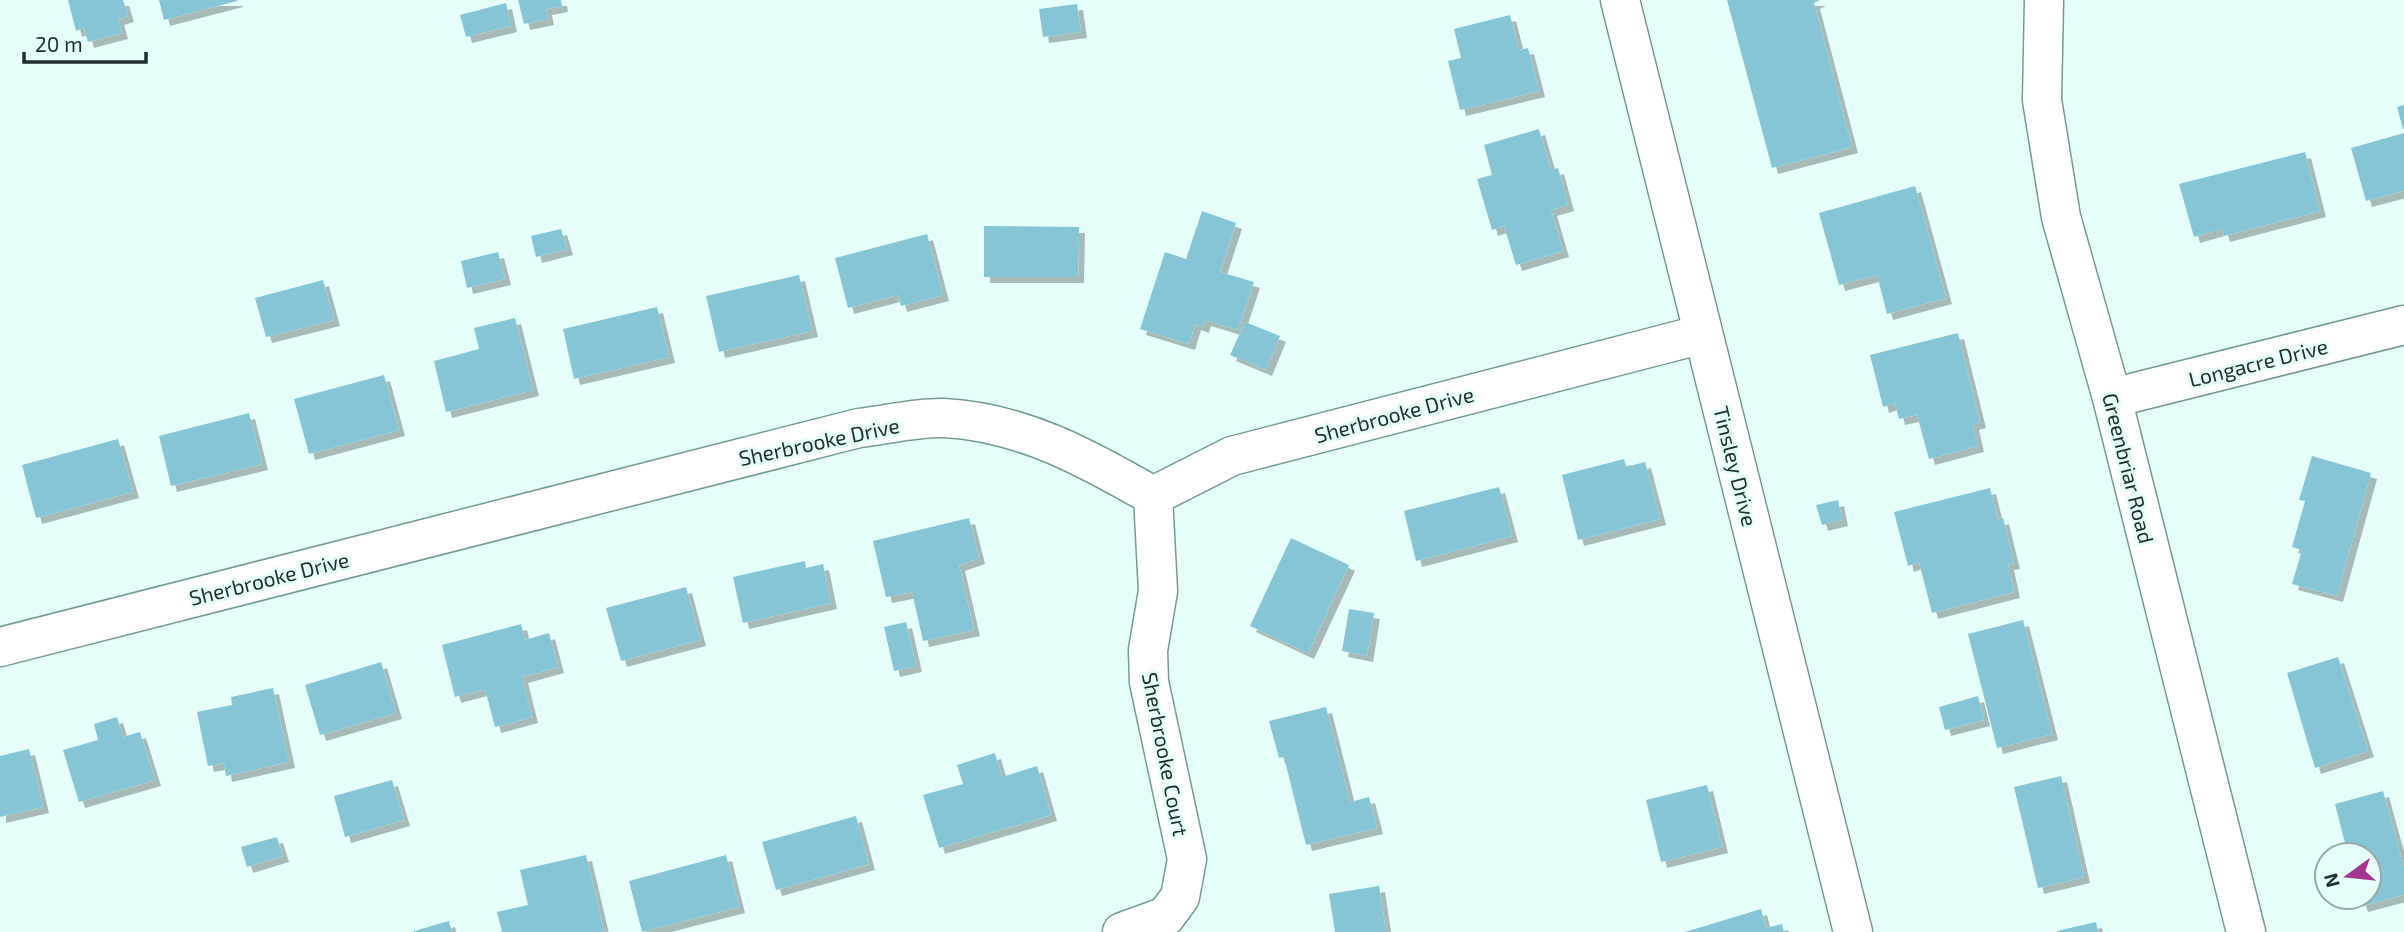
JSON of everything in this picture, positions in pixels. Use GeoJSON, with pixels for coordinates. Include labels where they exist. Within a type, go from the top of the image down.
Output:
{"type":"FeatureCollection","features":[{"type":"Feature","properties":{"kind":"street","name":"Tinsley Drive"},"geometry":{"type":"LineString","coordinates":[[1620,0],[1853,932]]}},
{"type":"Feature","properties":{"kind":"street","name":"Greenbriar Road"},"geometry":{"type":"LineString","coordinates":[[2044,0],[2042,100],[2059,204],[2112,398],[2246,932]]}},
{"type":"Feature","properties":{"kind":"street","name":"Longacre Drive"},"geometry":{"type":"LineString","coordinates":[[2112,398],[2404,326]]}},
{"type":"Feature","properties":{"kind":"street","name":"Sherbrooke Drive"},"geometry":{"type":"LineString","coordinates":[[0,647],[859,428],[942,418],[1002,425],[1082,455],[1153,496],[1232,456],[1703,334]]}},
{"type":"Feature","properties":{"kind":"street","name":"Sherbrooke Court"},"geometry":{"type":"LineString","coordinates":[[1118,931],[1166,916],[1180,897],[1187,859],[1149,682],[1148,650],[1158,591],[1153,496]]}},
{"type":"Feature","properties":{"kind":"building"},"geometry":{"type":"Polygon","coordinates":[[[68,0],[123,0],[128,16],[118,19],[122,33],[88,42],[84,28],[76,31],[68,0]]]}},
{"type":"Feature","properties":{"kind":"building"},"geometry":{"type":"Polygon","coordinates":[[[159,0],[237,0],[237,1],[164,20],[159,0]]]}},
{"type":"Feature","properties":{"kind":"building"},"geometry":{"type":"Polygon","coordinates":[[[518,0],[561,0],[562,6],[546,9],[548,19],[524,24],[518,0]]]}},
{"type":"Feature","properties":{"kind":"building"},"geometry":{"type":"Polygon","coordinates":[[[1727,0],[1820,0],[1814,3],[1852,147],[1772,168],[1727,0]]]}},
{"type":"Feature","properties":{"kind":"building"},"geometry":{"type":"Polygon","coordinates":[[[506,3],[511,26],[466,37],[460,15],[506,3]]]}},
{"type":"Feature","properties":{"kind":"building"},"geometry":{"type":"Polygon","coordinates":[[[1077,4],[1081,32],[1043,37],[1039,9],[1077,4]]]}},
{"type":"Feature","properties":{"kind":"building"},"geometry":{"type":"Polygon","coordinates":[[[1510,15],[1519,50],[1528,48],[1539,91],[1460,110],[1448,61],[1461,58],[1454,29],[1510,15]]]}},
{"type":"Feature","properties":{"kind":"building"},"geometry":{"type":"Polygon","coordinates":[[[2404,105],[2404,129],[2403,129],[2397,107],[2404,105]]]}},
{"type":"Feature","properties":{"kind":"building"},"geometry":{"type":"Polygon","coordinates":[[[1539,129],[1551,170],[1558,168],[1568,205],[1551,210],[1563,251],[1516,265],[1504,226],[1492,230],[1477,179],[1492,175],[1484,145],[1539,129]]]}},
{"type":"Feature","properties":{"kind":"building"},"geometry":{"type":"Polygon","coordinates":[[[2404,133],[2404,191],[2366,201],[2351,148],[2404,133]]]}},
{"type":"Feature","properties":{"kind":"building"},"geometry":{"type":"Polygon","coordinates":[[[2305,152],[2320,211],[2224,236],[2222,229],[2194,237],[2179,184],[2305,152]]]}},
{"type":"Feature","properties":{"kind":"building"},"geometry":{"type":"Polygon","coordinates":[[[1915,186],[1946,298],[1887,314],[1877,275],[1839,285],[1819,213],[1915,186]]]}},
{"type":"Feature","properties":{"kind":"building"},"geometry":{"type":"Polygon","coordinates":[[[1202,211],[1236,223],[1220,272],[1254,282],[1238,330],[1205,320],[1203,327],[1195,324],[1189,344],[1140,329],[1165,252],[1186,259],[1202,211]]]}},
{"type":"Feature","properties":{"kind":"building"},"geometry":{"type":"Polygon","coordinates":[[[984,226],[1079,227],[1078,277],[984,277],[984,226]]]}},
{"type":"Feature","properties":{"kind":"building"},"geometry":{"type":"Polygon","coordinates":[[[561,229],[567,249],[536,257],[531,236],[561,229]]]}},
{"type":"Feature","properties":{"kind":"building"},"geometry":{"type":"Polygon","coordinates":[[[927,234],[943,295],[901,306],[898,295],[848,308],[835,258],[927,234]]]}},
{"type":"Feature","properties":{"kind":"building"},"geometry":{"type":"Polygon","coordinates":[[[498,252],[505,279],[467,288],[461,261],[498,252]]]}},
{"type":"Feature","properties":{"kind":"building"},"geometry":{"type":"Polygon","coordinates":[[[799,275],[812,331],[719,352],[706,296],[799,275]]]}},
{"type":"Feature","properties":{"kind":"building"},"geometry":{"type":"Polygon","coordinates":[[[323,280],[334,320],[266,337],[255,298],[323,280]]]}},
{"type":"Feature","properties":{"kind":"building"},"geometry":{"type":"Polygon","coordinates":[[[657,307],[669,357],[574,379],[563,329],[657,307]]]}},
{"type":"Feature","properties":{"kind":"building"},"geometry":{"type":"Polygon","coordinates":[[[515,318],[533,390],[446,412],[434,361],[479,349],[474,328],[515,318]]]}},
{"type":"Feature","properties":{"kind":"building"},"geometry":{"type":"Polygon","coordinates":[[[1245,322],[1280,336],[1266,370],[1230,355],[1245,322]]]}},
{"type":"Feature","properties":{"kind":"building"},"geometry":{"type":"Polygon","coordinates":[[[1958,333],[1980,422],[1973,424],[1978,446],[1929,459],[1917,415],[1899,419],[1895,403],[1883,407],[1870,355],[1958,333]]]}},
{"type":"Feature","properties":{"kind":"building"},"geometry":{"type":"Polygon","coordinates":[[[384,375],[399,430],[309,454],[294,399],[384,375]]]}},
{"type":"Feature","properties":{"kind":"building"},"geometry":{"type":"Polygon","coordinates":[[[249,413],[262,464],[171,486],[159,436],[249,413]]]}},
{"type":"Feature","properties":{"kind":"building"},"geometry":{"type":"Polygon","coordinates":[[[118,439],[133,492],[36,518],[22,465],[118,439]]]}},
{"type":"Feature","properties":{"kind":"building"},"geometry":{"type":"Polygon","coordinates":[[[2312,456],[2371,473],[2337,596],[2292,584],[2302,550],[2292,547],[2305,501],[2299,500],[2312,456]]]}},
{"type":"Feature","properties":{"kind":"building"},"geometry":{"type":"Polygon","coordinates":[[[1624,459],[1626,467],[1645,462],[1660,519],[1578,540],[1562,475],[1624,459]]]}},
{"type":"Feature","properties":{"kind":"building"},"geometry":{"type":"Polygon","coordinates":[[[1499,487],[1512,536],[1416,561],[1404,511],[1499,487]]]}},
{"type":"Feature","properties":{"kind":"building"},"geometry":{"type":"Polygon","coordinates":[[[1990,488],[1998,520],[2003,518],[2014,563],[2008,564],[2014,592],[1932,613],[1919,562],[1908,566],[1894,512],[1990,488]]]}},
{"type":"Feature","properties":{"kind":"building"},"geometry":{"type":"Polygon","coordinates":[[[1838,500],[1842,520],[1822,525],[1816,505],[1838,500]]]}},
{"type":"Feature","properties":{"kind":"building"},"geometry":{"type":"Polygon","coordinates":[[[969,518],[979,558],[959,565],[974,630],[923,641],[912,592],[886,597],[873,541],[969,518]]]}},
{"type":"Feature","properties":{"kind":"building"},"geometry":{"type":"Polygon","coordinates":[[[1291,538],[1349,565],[1308,653],[1250,626],[1291,538]]]}},
{"type":"Feature","properties":{"kind":"building"},"geometry":{"type":"Polygon","coordinates":[[[805,561],[806,568],[823,564],[831,603],[743,623],[733,577],[805,561]]]}},
{"type":"Feature","properties":{"kind":"building"},"geometry":{"type":"Polygon","coordinates":[[[686,587],[700,640],[621,661],[606,608],[686,587]]]}},
{"type":"Feature","properties":{"kind":"building"},"geometry":{"type":"Polygon","coordinates":[[[1349,609],[1374,613],[1367,656],[1342,651],[1349,609]]]}},
{"type":"Feature","properties":{"kind":"building"},"geometry":{"type":"Polygon","coordinates":[[[2023,620],[2052,734],[1997,748],[1968,634],[2023,620]]]}},
{"type":"Feature","properties":{"kind":"building"},"geometry":{"type":"Polygon","coordinates":[[[906,622],[916,666],[894,671],[884,627],[906,622]]]}},
{"type":"Feature","properties":{"kind":"building"},"geometry":{"type":"Polygon","coordinates":[[[521,624],[525,640],[549,633],[558,667],[522,677],[532,717],[495,727],[485,689],[455,697],[442,645],[521,624]]]}},
{"type":"Feature","properties":{"kind":"building"},"geometry":{"type":"Polygon","coordinates":[[[2338,657],[2368,751],[2315,768],[2287,673],[2338,657]]]}},
{"type":"Feature","properties":{"kind":"building"},"geometry":{"type":"Polygon","coordinates":[[[381,662],[396,713],[320,735],[305,685],[381,662]]]}},
{"type":"Feature","properties":{"kind":"building"},"geometry":{"type":"Polygon","coordinates":[[[273,688],[289,762],[226,776],[224,763],[208,766],[197,712],[232,705],[231,697],[273,688]]]}},
{"type":"Feature","properties":{"kind":"building"},"geometry":{"type":"Polygon","coordinates":[[[1978,696],[1984,720],[1945,730],[1939,707],[1978,696]]]}},
{"type":"Feature","properties":{"kind":"building"},"geometry":{"type":"Polygon","coordinates":[[[1326,707],[1350,802],[1369,797],[1377,828],[1306,845],[1284,757],[1279,758],[1269,721],[1326,707]]]}},
{"type":"Feature","properties":{"kind":"building"},"geometry":{"type":"Polygon","coordinates":[[[117,717],[123,737],[140,732],[155,780],[79,802],[63,750],[98,740],[94,724],[117,717]]]}},
{"type":"Feature","properties":{"kind":"building"},"geometry":{"type":"Polygon","coordinates":[[[29,749],[43,807],[0,817],[0,756],[29,749]]]}},
{"type":"Feature","properties":{"kind":"building"},"geometry":{"type":"Polygon","coordinates":[[[995,753],[1002,777],[1037,766],[1051,815],[939,848],[923,795],[963,784],[957,765],[995,753]]]}},
{"type":"Feature","properties":{"kind":"building"},"geometry":{"type":"Polygon","coordinates":[[[2061,776],[2084,877],[2038,888],[2014,787],[2061,776]]]}},
{"type":"Feature","properties":{"kind":"building"},"geometry":{"type":"Polygon","coordinates":[[[392,780],[404,820],[345,837],[334,796],[392,780]]]}},
{"type":"Feature","properties":{"kind":"building"},"geometry":{"type":"Polygon","coordinates":[[[1707,785],[1722,847],[1661,862],[1646,800],[1707,785]]]}},
{"type":"Feature","properties":{"kind":"building"},"geometry":{"type":"Polygon","coordinates":[[[2383,791],[2404,867],[2404,895],[2383,900],[2383,841],[2344,841],[2335,804],[2383,791]]]}},
{"type":"Feature","properties":{"kind":"building"},"geometry":{"type":"Polygon","coordinates":[[[856,816],[869,864],[776,890],[762,842],[856,816]]]}},
{"type":"Feature","properties":{"kind":"building"},"geometry":{"type":"Polygon","coordinates":[[[277,837],[283,856],[247,867],[241,847],[277,837]]]}},
{"type":"Feature","properties":{"kind":"building"},"geometry":{"type":"Polygon","coordinates":[[[586,855],[604,932],[502,932],[497,912],[528,905],[520,870],[586,855]]]}},
{"type":"Feature","properties":{"kind":"building"},"geometry":{"type":"Polygon","coordinates":[[[726,855],[739,907],[642,932],[629,881],[726,855]]]}},
{"type":"Feature","properties":{"kind":"building"},"geometry":{"type":"Polygon","coordinates":[[[1379,886],[1386,932],[1335,932],[1329,894],[1379,886]]]}},
{"type":"Feature","properties":{"kind":"building"},"geometry":{"type":"Polygon","coordinates":[[[1761,909],[1766,928],[1782,924],[1784,932],[1685,932],[1761,909]]]}},
{"type":"Feature","properties":{"kind":"building"},"geometry":{"type":"Polygon","coordinates":[[[449,921],[452,932],[414,932],[414,931],[449,921]]]}},
{"type":"Feature","properties":{"kind":"building"},"geometry":{"type":"Polygon","coordinates":[[[2096,922],[2098,932],[2057,932],[2057,931],[2096,922]]]}}]}
